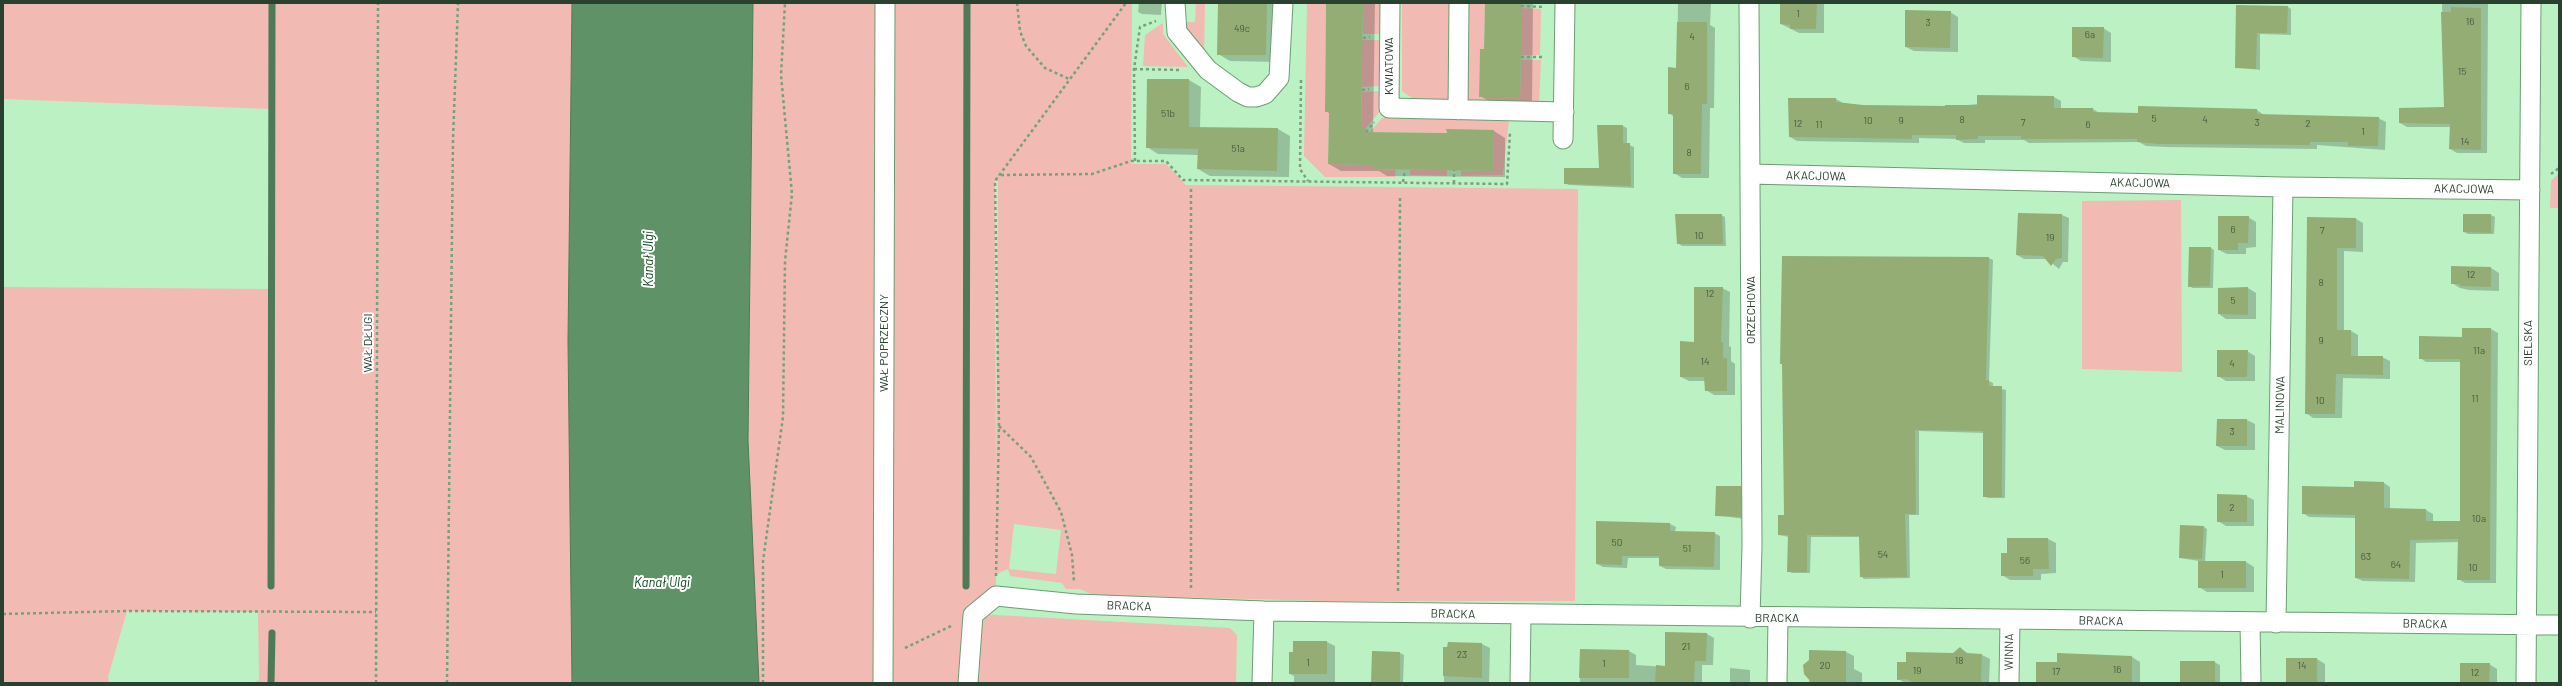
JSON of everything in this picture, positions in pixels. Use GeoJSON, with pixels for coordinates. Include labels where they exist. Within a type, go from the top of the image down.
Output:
{"type":"FeatureCollection","features":[{"type":"Feature","properties":{"kind":"street","name":"WAŁ POPRZECZNY"},"geometry":{"type":"LineString","coordinates":[[883,683],[885,3]]}},
{"type":"Feature","properties":{"kind":"street"},"geometry":{"type":"LineString","coordinates":[[1175,9],[1177,32],[1208,70],[1248,97],[1256,97],[1265,94],[1273,87],[1279,78],[1281,68],[1282,3]]}},
{"type":"Feature","properties":{"kind":"street","name":"KWIATOWA"},"geometry":{"type":"LineString","coordinates":[[1390,3],[1389,108],[1564,112]]}},
{"type":"Feature","properties":{"kind":"street"},"geometry":{"type":"LineString","coordinates":[[1458,110],[1459,3]]}},
{"type":"Feature","properties":{"kind":"street"},"geometry":{"type":"LineString","coordinates":[[1563,139],[1565,3]]}},
{"type":"Feature","properties":{"kind":"street","name":"ORZECHOWA"},"geometry":{"type":"LineString","coordinates":[[1749,3],[1752,546],[1750,618]]}},
{"type":"Feature","properties":{"kind":"street","name":"SIELSKA"},"geometry":{"type":"LineString","coordinates":[[2526,683],[2531,3]]}},
{"type":"Feature","properties":{"kind":"street","name":"AKACJOWA"},"geometry":{"type":"LineString","coordinates":[[1750,174],[2283,187],[2530,190]]}},
{"type":"Feature","properties":{"kind":"street","name":"MALINOWA"},"geometry":{"type":"LineString","coordinates":[[2276,622],[2283,187]]}},
{"type":"Feature","properties":{"kind":"street"},"geometry":{"type":"LineString","coordinates":[[968,683],[973,615],[996,596]]}},
{"type":"Feature","properties":{"kind":"street","name":"BRACKA"},"geometry":{"type":"LineString","coordinates":[[996,596],[1076,604],[1397,614],[2559,625]]}},
{"type":"Feature","properties":{"kind":"street"},"geometry":{"type":"LineString","coordinates":[[1262,683],[1264,611]]}},
{"type":"Feature","properties":{"kind":"street"},"geometry":{"type":"LineString","coordinates":[[1520,683],[1521,616]]}},
{"type":"Feature","properties":{"kind":"street"},"geometry":{"type":"LineString","coordinates":[[1777,683],[1778,618]]}},
{"type":"Feature","properties":{"kind":"street","name":"WINNA"},"geometry":{"type":"LineString","coordinates":[[2009,683],[2010,620]]}},
{"type":"Feature","properties":{"kind":"street"},"geometry":{"type":"LineString","coordinates":[[2250,622],[2251,683]]}},
{"type":"Feature","properties":{"kind":"path","name":"WAŁ DŁUGI"},"geometry":{"type":"LineString","coordinates":[[376,683],[378,3]]}},
{"type":"Feature","properties":{"kind":"path"},"geometry":{"type":"LineString","coordinates":[[447,683],[453,140],[458,3]]}},
{"type":"Feature","properties":{"kind":"path"},"geometry":{"type":"LineString","coordinates":[[763,683],[763,561],[783,417],[785,261],[792,194],[781,75],[785,3]]}},
{"type":"Feature","properties":{"kind":"path"},"geometry":{"type":"LineString","coordinates":[[1016,3],[1020,31],[1026,46],[1045,68],[1071,80]]}},
{"type":"Feature","properties":{"kind":"path"},"geometry":{"type":"LineString","coordinates":[[996,596],[999,426],[995,181],[1071,80],[1126,3]]}},
{"type":"Feature","properties":{"kind":"path"},"geometry":{"type":"LineString","coordinates":[[1521,6],[1545,7]]}},
{"type":"Feature","properties":{"kind":"path"},"geometry":{"type":"LineString","coordinates":[[1134,161],[1134,69],[1140,27],[1175,9]]}},
{"type":"Feature","properties":{"kind":"path"},"geometry":{"type":"LineString","coordinates":[[1521,57],[1544,57]]}},
{"type":"Feature","properties":{"kind":"path"},"geometry":{"type":"LineString","coordinates":[[1134,69],[1208,70]]}},
{"type":"Feature","properties":{"kind":"path"},"geometry":{"type":"LineString","coordinates":[[1302,74],[1300,168],[1309,181]]}},
{"type":"Feature","properties":{"kind":"path"},"geometry":{"type":"LineString","coordinates":[[1001,175],[1092,174],[1134,161],[1166,161],[1183,180],[1507,184],[1512,111]]}},
{"type":"Feature","properties":{"kind":"path"},"geometry":{"type":"LineString","coordinates":[[1403,182],[1404,170]]}},
{"type":"Feature","properties":{"kind":"path"},"geometry":{"type":"LineString","coordinates":[[1454,170],[1454,183]]}},
{"type":"Feature","properties":{"kind":"path"},"geometry":{"type":"LineString","coordinates":[[1191,189],[1192,608]]}},
{"type":"Feature","properties":{"kind":"path"},"geometry":{"type":"LineString","coordinates":[[1397,614],[1400,197]]}},
{"type":"Feature","properties":{"kind":"path"},"geometry":{"type":"LineString","coordinates":[[999,426],[1031,457],[1061,512],[1072,555],[1076,604]]}},
{"type":"Feature","properties":{"kind":"path"},"geometry":{"type":"LineString","coordinates":[[3,614],[127,611],[376,612]]}},
{"type":"Feature","properties":{"kind":"path"},"geometry":{"type":"LineString","coordinates":[[883,658],[973,615]]}},
{"type":"Feature","properties":{"kind":"shaded area"},"geometry":{"type":"Polygon","coordinates":[[[3,3],[572,3],[568,341],[572,683],[252,683],[259,680],[258,612],[127,611],[108,677],[109,683],[3,683],[3,287],[271,289],[272,109],[3,99],[3,3]]]}},
{"type":"Feature","properties":{"kind":"shaded area"},"geometry":{"type":"Polygon","coordinates":[[[753,3],[1132,3],[1131,164],[1166,164],[1186,185],[1578,189],[1575,601],[1328,601],[1093,595],[1080,589],[1066,589],[1062,583],[1010,576],[1008,569],[996,574],[996,596],[973,615],[968,683],[759,683],[748,440],[753,3]],[[995,181],[996,495],[998,181],[995,181]],[[1014,524],[1009,569],[1056,574],[1061,530],[1014,524]]]}},
{"type":"Feature","properties":{"kind":"shaded area"},"geometry":{"type":"Polygon","coordinates":[[[1196,3],[1205,3],[1204,55],[1182,22],[1195,22],[1196,3]]]}},
{"type":"Feature","properties":{"kind":"shaded area"},"geometry":{"type":"Polygon","coordinates":[[[1307,3],[1326,3],[1325,112],[1329,112],[1328,164],[1374,165],[1374,169],[1396,170],[1395,177],[1325,177],[1304,156],[1307,3]]]}},
{"type":"Feature","properties":{"kind":"shaded area"},"geometry":{"type":"Polygon","coordinates":[[[1363,3],[1382,3],[1382,34],[1363,34],[1363,3]]]}},
{"type":"Feature","properties":{"kind":"shaded area"},"geometry":{"type":"Polygon","coordinates":[[[1402,3],[1453,3],[1452,102],[1413,99],[1402,91],[1402,3]]]}},
{"type":"Feature","properties":{"kind":"shaded area"},"geometry":{"type":"Polygon","coordinates":[[[1463,3],[1485,3],[1484,49],[1480,50],[1479,97],[1520,97],[1521,60],[1541,60],[1539,105],[1462,103],[1463,3]]]}},
{"type":"Feature","properties":{"kind":"shaded area"},"geometry":{"type":"Polygon","coordinates":[[[1521,8],[1541,9],[1540,55],[1521,55],[1521,8]]]}},
{"type":"Feature","properties":{"kind":"shaded area"},"geometry":{"type":"Polygon","coordinates":[[[1163,23],[1163,34],[1188,67],[1143,66],[1145,35],[1163,23]]]}},
{"type":"Feature","properties":{"kind":"shaded area"},"geometry":{"type":"Polygon","coordinates":[[[1362,40],[1381,40],[1381,86],[1362,87],[1362,40]]]}},
{"type":"Feature","properties":{"kind":"shaded area"},"geometry":{"type":"Polygon","coordinates":[[[1381,91],[1381,110],[1366,128],[1361,128],[1362,92],[1381,91]]]}},
{"type":"Feature","properties":{"kind":"shaded area"},"geometry":{"type":"Polygon","coordinates":[[[1382,118],[1509,119],[1503,175],[1461,176],[1461,171],[1493,171],[1494,130],[1446,130],[1447,133],[1370,132],[1382,118]]]}},
{"type":"Feature","properties":{"kind":"shaded area"},"geometry":{"type":"Polygon","coordinates":[[[1410,170],[1447,170],[1447,176],[1410,175],[1410,170]]]}},
{"type":"Feature","properties":{"kind":"shaded area"},"geometry":{"type":"Polygon","coordinates":[[[2559,173],[2559,208],[2550,208],[2551,181],[2559,173]]]}},
{"type":"Feature","properties":{"kind":"shaded area"},"geometry":{"type":"Polygon","coordinates":[[[2181,200],[2182,372],[2082,369],[2082,201],[2181,200]]]}},
{"type":"Feature","properties":{"kind":"shaded area"},"geometry":{"type":"Polygon","coordinates":[[[978,614],[1230,628],[1237,635],[1236,683],[973,683],[978,614]]]}},
{"type":"Feature","properties":{"kind":"water","name":"Kanał Ulgi"},"geometry":{"type":"Polygon","coordinates":[[[572,3],[753,3],[748,440],[759,683],[572,683],[568,341],[572,3]]]}},
{"type":"Feature","properties":{"kind":"building"},"geometry":{"type":"Polygon","coordinates":[[[1218,3],[1267,3],[1266,55],[1217,55],[1218,3]]]}},
{"type":"Feature","properties":{"kind":"building"},"geometry":{"type":"Polygon","coordinates":[[[1326,3],[1363,3],[1361,128],[1366,128],[1366,132],[1447,133],[1446,129],[1494,130],[1493,171],[1374,169],[1374,165],[1328,164],[1329,112],[1325,112],[1326,3]]]}},
{"type":"Feature","properties":{"kind":"building"},"geometry":{"type":"Polygon","coordinates":[[[1485,3],[1522,3],[1520,97],[1479,97],[1480,49],[1484,49],[1485,3]]]}},
{"type":"Feature","properties":{"kind":"building"},"geometry":{"type":"Polygon","coordinates":[[[1780,3],[1817,3],[1816,29],[1790,29],[1790,25],[1780,24],[1780,3]]]}},
{"type":"Feature","properties":{"kind":"building"},"geometry":{"type":"Polygon","coordinates":[[[2236,5],[2288,6],[2287,33],[2257,33],[2256,69],[2235,68],[2236,5]]]}},
{"type":"Feature","properties":{"kind":"building"},"geometry":{"type":"Polygon","coordinates":[[[2451,7],[2481,8],[2481,150],[2449,149],[2450,124],[2399,123],[2399,108],[2444,107],[2441,12],[2451,12],[2451,7]]]}},
{"type":"Feature","properties":{"kind":"building"},"geometry":{"type":"Polygon","coordinates":[[[1905,10],[1951,11],[1950,48],[1905,47],[1905,10]]]}},
{"type":"Feature","properties":{"kind":"building"},"geometry":{"type":"Polygon","coordinates":[[[1677,22],[1707,22],[1707,104],[1702,104],[1701,174],[1673,174],[1673,114],[1668,114],[1668,67],[1676,68],[1677,22]]]}},
{"type":"Feature","properties":{"kind":"building"},"geometry":{"type":"Polygon","coordinates":[[[2072,27],[2104,27],[2103,58],[2072,57],[2072,27]]]}},
{"type":"Feature","properties":{"kind":"building"},"geometry":{"type":"Polygon","coordinates":[[[1147,79],[1189,79],[1189,127],[1278,128],[1277,171],[1197,169],[1198,149],[1146,148],[1147,79]]]}},
{"type":"Feature","properties":{"kind":"building"},"geometry":{"type":"Polygon","coordinates":[[[1977,95],[2054,96],[2054,108],[2093,108],[2093,112],[2138,113],[2138,106],[2257,109],[2257,114],[2379,117],[2378,146],[2348,146],[2348,142],[2310,142],[2310,145],[2159,144],[2137,142],[2137,139],[2021,139],[2021,136],[1978,136],[1978,139],[1956,140],[1956,135],[1912,135],[1912,139],[1789,137],[1788,98],[1836,98],[1836,102],[1863,105],[1945,106],[1977,105],[1977,95]]]}},
{"type":"Feature","properties":{"kind":"building"},"geometry":{"type":"Polygon","coordinates":[[[1597,125],[1623,125],[1623,143],[1630,143],[1631,186],[1564,184],[1564,168],[1599,168],[1597,125]]]}},
{"type":"Feature","properties":{"kind":"building"},"geometry":{"type":"Polygon","coordinates":[[[2018,213],[2062,214],[2062,258],[2056,259],[2051,266],[2043,256],[2016,255],[2018,213]]]}},
{"type":"Feature","properties":{"kind":"building"},"geometry":{"type":"Polygon","coordinates":[[[1675,214],[1722,214],[1723,244],[1677,244],[1675,214]]]}},
{"type":"Feature","properties":{"kind":"building"},"geometry":{"type":"Polygon","coordinates":[[[2463,214],[2491,214],[2491,233],[2463,232],[2463,214]]]}},
{"type":"Feature","properties":{"kind":"building"},"geometry":{"type":"Polygon","coordinates":[[[2218,216],[2249,216],[2248,243],[2238,243],[2238,250],[2218,250],[2218,216]]]}},
{"type":"Feature","properties":{"kind":"building"},"geometry":{"type":"Polygon","coordinates":[[[2307,217],[2356,218],[2356,248],[2337,248],[2337,330],[2351,330],[2351,356],[2383,356],[2383,375],[2336,374],[2335,414],[2305,414],[2307,217]]]}},
{"type":"Feature","properties":{"kind":"building"},"geometry":{"type":"Polygon","coordinates":[[[2189,247],[2211,247],[2210,286],[2188,287],[2189,247]]]}},
{"type":"Feature","properties":{"kind":"building"},"geometry":{"type":"Polygon","coordinates":[[[1782,256],[1989,257],[1986,380],[1989,380],[1989,386],[2002,386],[2002,497],[1983,497],[1983,431],[1915,430],[1916,514],[1905,514],[1907,577],[1860,577],[1859,536],[1807,535],[1807,572],[1787,572],[1788,535],[1778,535],[1778,515],[1784,515],[1782,364],[1780,364],[1782,256]]]}},
{"type":"Feature","properties":{"kind":"building"},"geometry":{"type":"Polygon","coordinates":[[[2451,266],[2491,267],[2491,287],[2460,286],[2460,284],[2451,284],[2451,266]]]}},
{"type":"Feature","properties":{"kind":"building"},"geometry":{"type":"Polygon","coordinates":[[[1694,287],[1723,287],[1721,342],[1723,342],[1723,358],[1727,358],[1727,391],[1705,391],[1704,377],[1680,377],[1680,341],[1694,342],[1694,287]]]}},
{"type":"Feature","properties":{"kind":"building"},"geometry":{"type":"Polygon","coordinates":[[[2248,287],[2248,315],[2218,314],[2218,288],[2248,287]]]}},
{"type":"Feature","properties":{"kind":"building"},"geometry":{"type":"Polygon","coordinates":[[[2462,328],[2491,328],[2490,580],[2457,580],[2458,539],[2410,540],[2409,579],[2355,578],[2355,515],[2302,514],[2302,486],[2354,487],[2354,481],[2384,482],[2384,508],[2426,509],[2426,521],[2460,521],[2460,359],[2419,359],[2419,336],[2462,337],[2462,328]]]}},
{"type":"Feature","properties":{"kind":"building"},"geometry":{"type":"Polygon","coordinates":[[[2217,350],[2248,350],[2247,377],[2217,377],[2217,350]]]}},
{"type":"Feature","properties":{"kind":"building"},"geometry":{"type":"Polygon","coordinates":[[[2217,419],[2247,419],[2247,446],[2216,446],[2217,419]]]}},
{"type":"Feature","properties":{"kind":"building"},"geometry":{"type":"Polygon","coordinates":[[[1716,486],[1741,486],[1741,517],[1715,516],[1716,486]]]}},
{"type":"Feature","properties":{"kind":"building"},"geometry":{"type":"Polygon","coordinates":[[[2217,494],[2247,495],[2247,522],[2217,522],[2217,494]]]}},
{"type":"Feature","properties":{"kind":"building"},"geometry":{"type":"Polygon","coordinates":[[[1596,521],[1670,523],[1670,531],[1715,532],[1714,567],[1659,566],[1659,556],[1622,556],[1622,565],[1596,564],[1596,521]]]}},
{"type":"Feature","properties":{"kind":"building"},"geometry":{"type":"Polygon","coordinates":[[[2180,525],[2204,526],[2202,559],[2179,558],[2180,525]]]}},
{"type":"Feature","properties":{"kind":"building"},"geometry":{"type":"Polygon","coordinates":[[[2007,538],[2048,538],[2049,569],[2033,569],[2033,576],[2001,576],[2001,553],[2007,553],[2007,538]]]}},
{"type":"Feature","properties":{"kind":"building"},"geometry":{"type":"Polygon","coordinates":[[[2198,561],[2246,561],[2246,588],[2198,588],[2198,561]]]}},
{"type":"Feature","properties":{"kind":"building"},"geometry":{"type":"Polygon","coordinates":[[[1665,632],[1707,633],[1706,661],[1695,661],[1694,683],[1655,683],[1656,665],[1665,666],[1665,632]]]}},
{"type":"Feature","properties":{"kind":"building"},"geometry":{"type":"Polygon","coordinates":[[[1293,641],[1327,641],[1327,674],[1289,674],[1289,652],[1293,652],[1293,641]]]}},
{"type":"Feature","properties":{"kind":"building"},"geometry":{"type":"Polygon","coordinates":[[[1448,642],[1482,643],[1482,678],[1443,676],[1443,647],[1447,647],[1448,642]]]}},
{"type":"Feature","properties":{"kind":"building"},"geometry":{"type":"Polygon","coordinates":[[[1960,647],[1966,653],[1982,654],[1981,683],[1914,683],[1906,679],[1897,680],[1897,662],[1906,662],[1906,652],[1953,653],[1960,647]]]}},
{"type":"Feature","properties":{"kind":"building"},"geometry":{"type":"Polygon","coordinates":[[[1580,649],[1629,650],[1629,678],[1579,678],[1580,649]]]}},
{"type":"Feature","properties":{"kind":"building"},"geometry":{"type":"Polygon","coordinates":[[[1809,650],[1846,651],[1846,683],[1812,683],[1804,674],[1803,665],[1809,660],[1809,650]]]}},
{"type":"Feature","properties":{"kind":"building"},"geometry":{"type":"Polygon","coordinates":[[[1372,651],[1400,652],[1400,683],[1371,683],[1372,651]]]}},
{"type":"Feature","properties":{"kind":"building"},"geometry":{"type":"Polygon","coordinates":[[[2057,653],[2132,656],[2132,683],[2036,683],[2036,662],[2057,662],[2057,653]]]}},
{"type":"Feature","properties":{"kind":"building"},"geometry":{"type":"Polygon","coordinates":[[[2286,658],[2317,658],[2317,683],[2286,683],[2286,658]]]}},
{"type":"Feature","properties":{"kind":"building"},"geometry":{"type":"Polygon","coordinates":[[[2180,661],[2215,661],[2215,683],[2180,683],[2180,661]]]}},
{"type":"Feature","properties":{"kind":"building"},"geometry":{"type":"Polygon","coordinates":[[[2460,663],[2490,663],[2489,683],[2460,683],[2460,663]]]}},
{"type":"Feature","properties":{"kind":"waterway"},"geometry":{"type":"LineString","coordinates":[[271,586],[272,3]]}},
{"type":"Feature","properties":{"kind":"waterway"},"geometry":{"type":"LineString","coordinates":[[966,586],[967,3]]}},
{"type":"Feature","properties":{"kind":"waterway"},"geometry":{"type":"LineString","coordinates":[[271,683],[272,633]]}}]}
